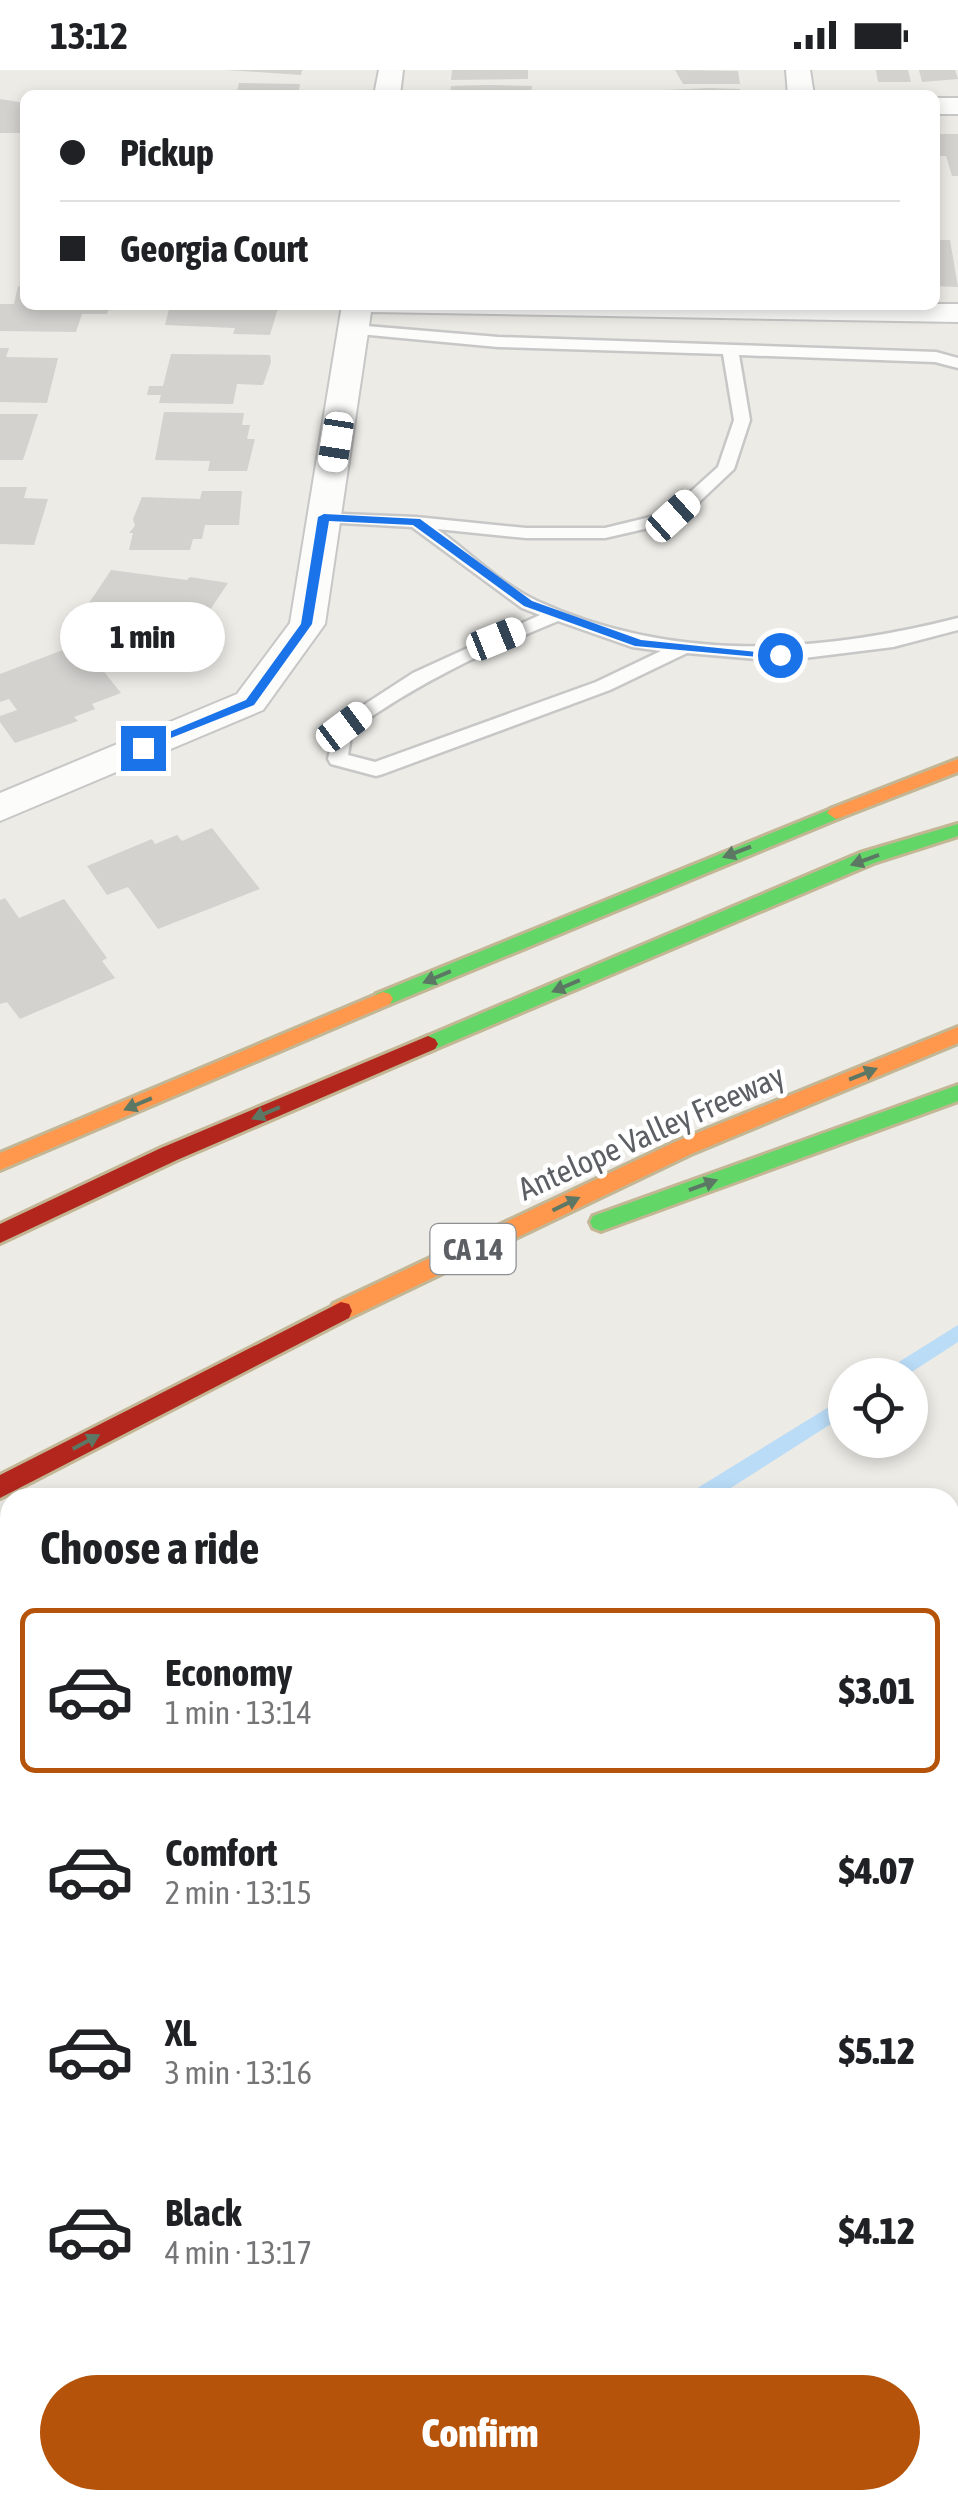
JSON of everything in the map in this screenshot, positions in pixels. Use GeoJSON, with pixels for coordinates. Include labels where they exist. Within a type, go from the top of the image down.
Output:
{"type":"FeatureCollection","features":[{"type":"Feature","properties":{"kind":"highway"},"geometry":{"type":"LineString","coordinates":[[0,1162],[657,883],[958,765]]}},
{"type":"Feature","properties":{"kind":"highway"},"geometry":{"type":"LineString","coordinates":[[0,1234],[169,1154],[812,881],[867,858],[958,830]]}},
{"type":"Feature","properties":{"kind":"highway","name":"Antelope Valley Freeway"},"geometry":{"type":"LineString","coordinates":[[0,1487],[284,1340],[683,1148],[958,1035]]}},
{"type":"Feature","properties":{"kind":"highway"},"geometry":{"type":"LineString","coordinates":[[580,1230],[958,1093]]}},
{"type":"Feature","properties":{"kind":"highway"},"geometry":{"type":"LineString","coordinates":[[284,1340],[524,1251]]}},
{"type":"Feature","properties":{"kind":"street"},"geometry":{"type":"LineString","coordinates":[[894,310],[958,312]]}},
{"type":"Feature","properties":{"kind":"street"},"geometry":{"type":"LineString","coordinates":[[0,808],[250,702],[306,624],[355,318]]}},
{"type":"Feature","properties":{"kind":"lane"},"geometry":{"type":"LineString","coordinates":[[355,318],[498,342],[936,357],[958,363]]}},
{"type":"Feature","properties":{"kind":"lane"},"geometry":{"type":"LineString","coordinates":[[324,517],[526,534],[605,533],[673,516],[726,470],[742,420],[730,350]]}},
{"type":"Feature","properties":{"kind":"lane"},"geometry":{"type":"LineString","coordinates":[[416,522],[528,604],[639,644],[780,655],[893,641],[958,624]]}},
{"type":"Feature","properties":{"kind":"lane"},"geometry":{"type":"LineString","coordinates":[[558,614],[466,651],[390,692],[344,727],[338,759],[376,769],[604,686],[684,647]]}},
{"type":"Feature","properties":{"kind":"building"},"geometry":{"type":"Polygon","coordinates":[[[226,70],[302,70],[301,75],[226,70]]]}},
{"type":"Feature","properties":{"kind":"building"},"geometry":{"type":"Polygon","coordinates":[[[452,70],[528,70],[528,79],[451,80],[452,70]]]}},
{"type":"Feature","properties":{"kind":"building"},"geometry":{"type":"Polygon","coordinates":[[[675,70],[738,71],[740,84],[683,84],[675,70]]]}},
{"type":"Feature","properties":{"kind":"building"},"geometry":{"type":"Polygon","coordinates":[[[876,70],[908,70],[911,82],[878,82],[876,70]]]}},
{"type":"Feature","properties":{"kind":"building"},"geometry":{"type":"Polygon","coordinates":[[[919,70],[955,70],[958,79],[922,82],[919,70]]]}},
{"type":"Feature","properties":{"kind":"building"},"geometry":{"type":"Polygon","coordinates":[[[239,83],[300,84],[299,90],[237,90],[239,83]]]}},
{"type":"Feature","properties":{"kind":"building"},"geometry":{"type":"Polygon","coordinates":[[[451,86],[532,86],[532,90],[451,90],[451,86]]]}},
{"type":"Feature","properties":{"kind":"building"},"geometry":{"type":"Polygon","coordinates":[[[708,88],[740,90],[667,90],[708,88]]]}},
{"type":"Feature","properties":{"kind":"building"},"geometry":{"type":"Polygon","coordinates":[[[0,99],[20,102],[20,133],[0,133],[0,99]]]}},
{"type":"Feature","properties":{"kind":"building"},"geometry":{"type":"Polygon","coordinates":[[[940,134],[958,134],[958,176],[952,176],[946,156],[940,156],[940,134]]]}},
{"type":"Feature","properties":{"kind":"building"},"geometry":{"type":"Polygon","coordinates":[[[940,240],[950,240],[958,287],[940,286],[940,240]]]}},
{"type":"Feature","properties":{"kind":"building"},"geometry":{"type":"Polygon","coordinates":[[[20,286],[20,310],[108,310],[107,314],[82,314],[76,332],[0,331],[0,304],[14,304],[20,286]]]}},
{"type":"Feature","properties":{"kind":"building"},"geometry":{"type":"Polygon","coordinates":[[[169,310],[277,310],[270,335],[233,334],[235,328],[165,325],[169,310]]]}},
{"type":"Feature","properties":{"kind":"building"},"geometry":{"type":"Polygon","coordinates":[[[0,348],[9,348],[6,357],[58,358],[47,403],[0,402],[0,348]]]}},
{"type":"Feature","properties":{"kind":"building"},"geometry":{"type":"Polygon","coordinates":[[[171,354],[270,355],[271,362],[263,385],[237,384],[233,404],[159,403],[161,395],[147,395],[149,386],[163,386],[171,354]]]}},
{"type":"Feature","properties":{"kind":"building"},"geometry":{"type":"Polygon","coordinates":[[[164,412],[244,413],[242,425],[250,425],[247,439],[255,439],[247,471],[208,471],[210,461],[155,460],[164,412]]]}},
{"type":"Feature","properties":{"kind":"building"},"geometry":{"type":"Polygon","coordinates":[[[0,414],[38,414],[23,460],[0,460],[0,414]]]}},
{"type":"Feature","properties":{"kind":"building"},"geometry":{"type":"Polygon","coordinates":[[[0,487],[27,487],[24,498],[48,499],[34,545],[0,544],[0,487]]]}},
{"type":"Feature","properties":{"kind":"building"},"geometry":{"type":"Polygon","coordinates":[[[202,491],[242,491],[239,525],[205,525],[202,539],[193,539],[190,550],[129,550],[133,533],[129,533],[135,526],[133,519],[142,497],[200,499],[202,491]]]}},
{"type":"Feature","properties":{"kind":"building"},"geometry":{"type":"Polygon","coordinates":[[[111,570],[228,583],[204,619],[179,615],[173,624],[164,623],[157,634],[77,621],[111,570]]]}},
{"type":"Feature","properties":{"kind":"building"},"geometry":{"type":"Polygon","coordinates":[[[81,643],[121,693],[92,704],[95,709],[74,717],[78,721],[15,743],[0,722],[0,716],[17,710],[9,699],[0,702],[0,674],[81,643]]]}},
{"type":"Feature","properties":{"kind":"building"},"geometry":{"type":"Polygon","coordinates":[[[212,828],[260,889],[158,929],[128,887],[107,895],[87,866],[152,839],[155,844],[177,835],[182,841],[212,828]]]}},
{"type":"Feature","properties":{"kind":"building"},"geometry":{"type":"Polygon","coordinates":[[[5,898],[19,918],[64,899],[107,958],[102,961],[115,978],[20,1019],[7,1002],[0,1004],[0,900],[5,898]]]}},
{"type":"Feature","properties":{"kind":"waterway"},"geometry":{"type":"LineString","coordinates":[[919,1358],[958,1333]]}},
{"type":"Feature","properties":{"kind":"waterway"},"geometry":{"type":"LineString","coordinates":[[714,1488],[828,1416]]}},
{"type":"Feature","properties":{"kind":"traffic: fast"},"geometry":{"type":"LineString","coordinates":[[383,999],[836,813]]}},
{"type":"Feature","properties":{"kind":"traffic: fast"},"geometry":{"type":"LineString","coordinates":[[428,1044],[867,858],[958,830]]}},
{"type":"Feature","properties":{"kind":"traffic: fast"},"geometry":{"type":"LineString","coordinates":[[601,1222],[958,1093]]}},
{"type":"Feature","properties":{"kind":"traffic: slow"},"geometry":{"type":"LineString","coordinates":[[836,813],[958,765]]}},
{"type":"Feature","properties":{"kind":"traffic: slow"},"geometry":{"type":"LineString","coordinates":[[0,1162],[383,999]]}},
{"type":"Feature","properties":{"kind":"traffic: slow"},"geometry":{"type":"LineString","coordinates":[[341,1311],[683,1148],[958,1035]]}},
{"type":"Feature","properties":{"kind":"traffic: jam"},"geometry":{"type":"LineString","coordinates":[[0,1234],[169,1154],[428,1044]]}},
{"type":"Feature","properties":{"kind":"traffic: jam"},"geometry":{"type":"LineString","coordinates":[[0,1487],[341,1311]]}},
{"type":"Feature","properties":{"kind":"route"},"geometry":{"type":"LineString","coordinates":[[143,748],[250,702],[306,624],[324,517],[416,522],[528,604],[639,644],[780,655]]}}]}
